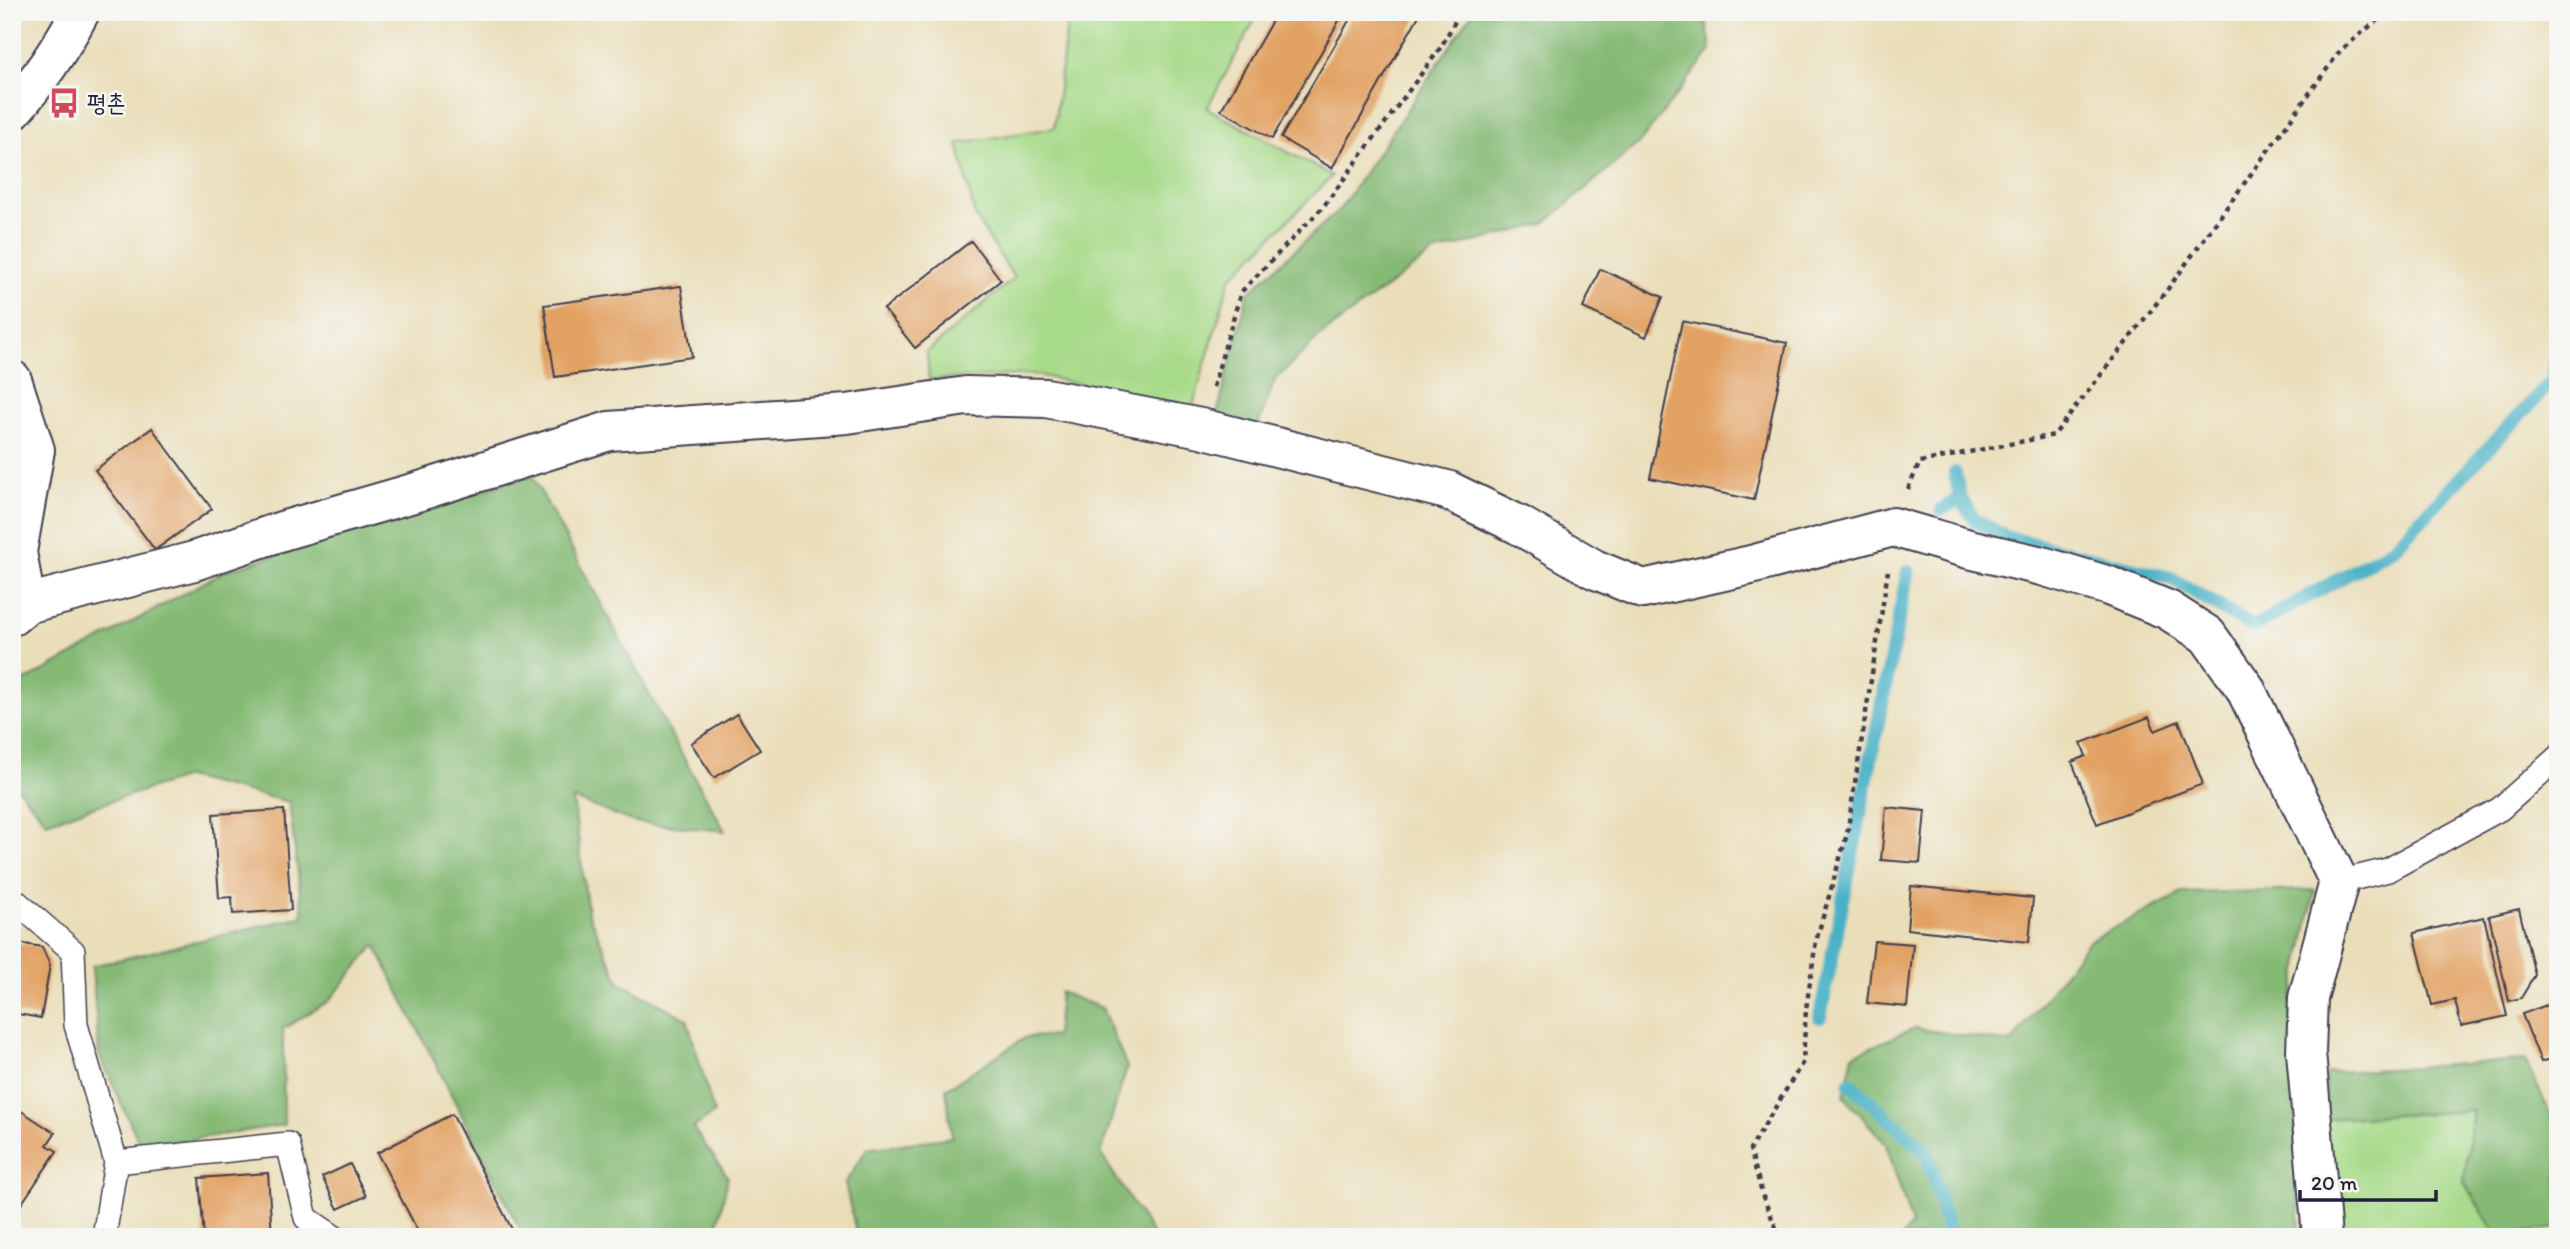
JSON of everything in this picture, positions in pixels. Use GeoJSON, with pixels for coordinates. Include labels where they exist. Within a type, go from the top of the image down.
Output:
{"type":"FeatureCollection","features":[{"type":"Feature","properties":{"kind":"street"},"geometry":{"type":"LineString","coordinates":[[12,111],[37,81],[80,12]]}},
{"type":"Feature","properties":{"kind":"street"},"geometry":{"type":"LineString","coordinates":[[12,380],[35,450],[17,552],[19,610],[194,561],[285,530],[420,491],[609,430],[846,414],[966,396],[1046,398],[1201,428],[1447,490],[1519,525],[1594,569],[1643,589],[1751,565],[1892,527],[2109,586],[2168,610],[2207,635],[2245,688],[2339,881],[2308,998],[2306,1052],[2322,1237]]}},
{"type":"Feature","properties":{"kind":"lane"},"geometry":{"type":"LineString","coordinates":[[2339,881],[2388,870],[2500,809],[2558,757]]}},
{"type":"Feature","properties":{"kind":"lane"},"geometry":{"type":"LineString","coordinates":[[12,898],[73,951],[76,1025],[116,1162],[104,1237]]}},
{"type":"Feature","properties":{"kind":"lane"},"geometry":{"type":"LineString","coordinates":[[116,1162],[288,1144],[306,1218],[334,1237]]}},
{"type":"Feature","properties":{"kind":"path"},"geometry":{"type":"LineString","coordinates":[[1201,428],[1241,292],[1324,206],[1441,47],[1460,12]]}},
{"type":"Feature","properties":{"kind":"path"},"geometry":{"type":"LineString","coordinates":[[1780,1237],[1763,1197],[1750,1149],[1803,1062],[1806,1009],[1816,941],[1847,834],[1885,595],[1892,527],[1920,462],[2054,435],[2167,290],[2340,51],[2387,12]]}},
{"type":"Feature","properties":{"kind":"green space"},"geometry":{"type":"Polygon","coordinates":[[[1050,12],[1259,12],[1207,108],[1332,176],[1230,279],[1192,409],[1033,374],[929,380],[927,352],[1014,278],[975,216],[958,143],[1054,128],[1067,25],[1050,12]]]}},
{"type":"Feature","properties":{"kind":"green space"},"geometry":{"type":"Polygon","coordinates":[[[1473,12],[1705,12],[1711,50],[1641,141],[1544,224],[1433,253],[1321,335],[1275,380],[1256,431],[1216,418],[1248,293],[1340,209],[1473,12]]]}},
{"type":"Feature","properties":{"kind":"green space"},"geometry":{"type":"Polygon","coordinates":[[[532,475],[725,831],[634,822],[573,799],[588,913],[620,983],[687,1019],[714,1113],[693,1128],[728,1177],[715,1237],[524,1237],[375,945],[329,1001],[283,1029],[284,1125],[141,1147],[99,1054],[92,966],[303,916],[289,802],[186,777],[46,822],[12,781],[12,688],[225,571],[532,475]]]}},
{"type":"Feature","properties":{"kind":"green space"},"geometry":{"type":"Polygon","coordinates":[[[2315,890],[2291,1005],[2300,1237],[1902,1237],[1912,1225],[1886,1144],[1844,1096],[1853,1055],[1914,1028],[2011,1043],[2089,941],[2182,893],[2315,890]]]}},
{"type":"Feature","properties":{"kind":"green space"},"geometry":{"type":"Polygon","coordinates":[[[1060,992],[1102,1008],[1127,1067],[1101,1154],[1154,1237],[857,1237],[845,1183],[867,1149],[952,1137],[946,1089],[1026,1037],[1056,1036],[1060,992]]]}},
{"type":"Feature","properties":{"kind":"green space"},"geometry":{"type":"Polygon","coordinates":[[[2525,1060],[2558,1136],[2558,1228],[2497,1236],[2464,1182],[2473,1111],[2325,1119],[2326,1073],[2525,1060]]]}},
{"type":"Feature","properties":{"kind":"green space"},"geometry":{"type":"Polygon","coordinates":[[[2473,1111],[2464,1182],[2497,1236],[2333,1237],[2325,1119],[2473,1111]]]}},
{"type":"Feature","properties":{"kind":"building"},"geometry":{"type":"Polygon","coordinates":[[[1277,12],[1344,12],[1272,139],[1221,110],[1277,12]]]}},
{"type":"Feature","properties":{"kind":"building"},"geometry":{"type":"Polygon","coordinates":[[[1354,12],[1421,12],[1332,168],[1281,138],[1354,12]]]}},
{"type":"Feature","properties":{"kind":"building"},"geometry":{"type":"Polygon","coordinates":[[[971,241],[1001,280],[915,348],[884,309],[971,241]]]}},
{"type":"Feature","properties":{"kind":"building"},"geometry":{"type":"Polygon","coordinates":[[[1600,269],[1663,297],[1646,337],[1583,308],[1600,269]]]}},
{"type":"Feature","properties":{"kind":"building"},"geometry":{"type":"Polygon","coordinates":[[[681,286],[692,357],[555,377],[544,305],[681,286]]]}},
{"type":"Feature","properties":{"kind":"building"},"geometry":{"type":"Polygon","coordinates":[[[1682,321],[1787,343],[1754,500],[1650,478],[1682,321]]]}},
{"type":"Feature","properties":{"kind":"building"},"geometry":{"type":"Polygon","coordinates":[[[152,428],[212,509],[155,550],[95,470],[152,428]]]}},
{"type":"Feature","properties":{"kind":"building"},"geometry":{"type":"Polygon","coordinates":[[[737,714],[760,750],[714,778],[691,743],[737,714]]]}},
{"type":"Feature","properties":{"kind":"building"},"geometry":{"type":"Polygon","coordinates":[[[2149,717],[2155,731],[2179,721],[2203,784],[2097,824],[2072,762],[2086,756],[2081,743],[2149,717]]]}},
{"type":"Feature","properties":{"kind":"building"},"geometry":{"type":"Polygon","coordinates":[[[1886,807],[1925,811],[1920,863],[1881,860],[1886,807]]]}},
{"type":"Feature","properties":{"kind":"building"},"geometry":{"type":"Polygon","coordinates":[[[284,810],[291,910],[233,914],[232,897],[219,898],[213,814],[284,810]]]}},
{"type":"Feature","properties":{"kind":"building"},"geometry":{"type":"Polygon","coordinates":[[[2558,810],[2558,845],[2556,845],[2551,811],[2558,810]]]}},
{"type":"Feature","properties":{"kind":"building"},"geometry":{"type":"Polygon","coordinates":[[[1911,886],[2033,898],[2029,942],[1907,929],[1911,886]]]}},
{"type":"Feature","properties":{"kind":"building"},"geometry":{"type":"Polygon","coordinates":[[[2519,909],[2535,975],[2521,998],[2509,1001],[2489,916],[2519,909]]]}},
{"type":"Feature","properties":{"kind":"building"},"geometry":{"type":"Polygon","coordinates":[[[2484,917],[2507,1016],[2461,1026],[2455,1000],[2432,1005],[2414,933],[2484,917]]]}},
{"type":"Feature","properties":{"kind":"building"},"geometry":{"type":"Polygon","coordinates":[[[1874,941],[1913,944],[1907,1007],[1867,1003],[1874,941]]]}},
{"type":"Feature","properties":{"kind":"building"},"geometry":{"type":"Polygon","coordinates":[[[12,942],[42,947],[50,965],[41,1018],[12,1013],[12,942]]]}},
{"type":"Feature","properties":{"kind":"building"},"geometry":{"type":"Polygon","coordinates":[[[2558,1001],[2558,1056],[2541,1062],[2522,1014],[2558,1001]]]}},
{"type":"Feature","properties":{"kind":"building"},"geometry":{"type":"Polygon","coordinates":[[[12,1105],[55,1133],[47,1145],[57,1151],[12,1218],[12,1105]]]}},
{"type":"Feature","properties":{"kind":"building"},"geometry":{"type":"Polygon","coordinates":[[[452,1114],[516,1237],[421,1237],[377,1153],[452,1114]]]}},
{"type":"Feature","properties":{"kind":"building"},"geometry":{"type":"Polygon","coordinates":[[[350,1164],[366,1196],[338,1209],[322,1177],[350,1164]]]}},
{"type":"Feature","properties":{"kind":"building"},"geometry":{"type":"Polygon","coordinates":[[[268,1173],[272,1237],[204,1237],[199,1178],[268,1173]]]}},
{"type":"Feature","properties":{"kind":"waterway"},"geometry":{"type":"LineString","coordinates":[[1955,473],[1960,498],[1975,520],[2006,537],[2171,578],[2253,627],[2393,549],[2553,380],[2558,345]]}},
{"type":"Feature","properties":{"kind":"waterway"},"geometry":{"type":"LineString","coordinates":[[1942,509],[1960,498]]}},
{"type":"Feature","properties":{"kind":"waterway"},"geometry":{"type":"LineString","coordinates":[[1820,1017],[1908,571]]}},
{"type":"Feature","properties":{"kind":"waterway"},"geometry":{"type":"LineString","coordinates":[[1850,1083],[1927,1153],[1950,1237]]}},
{"type":"Feature","properties":{"kind":"place","name":"평촌"},"geometry":{"type":"Point","coordinates":[64,103]}}]}
